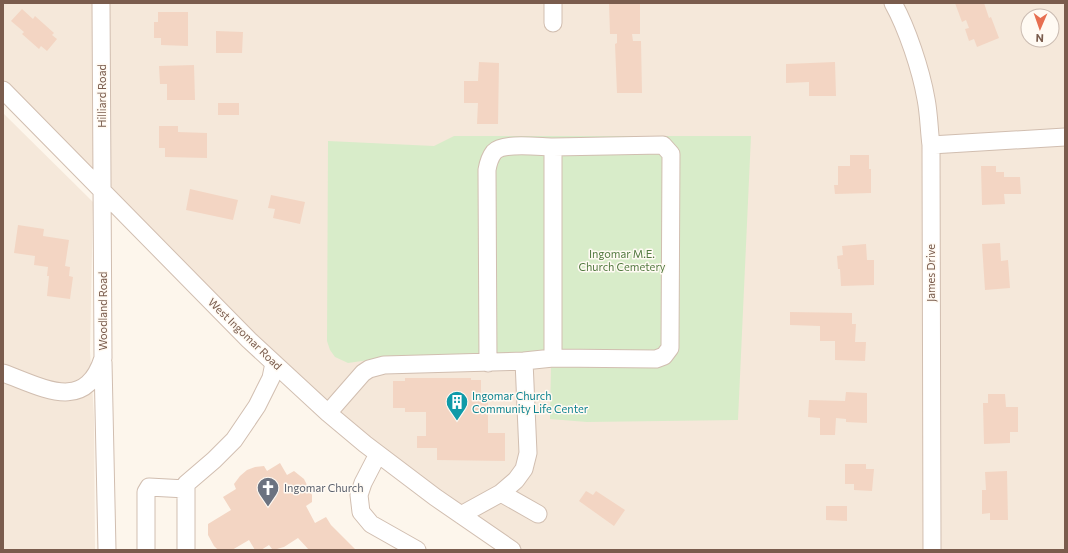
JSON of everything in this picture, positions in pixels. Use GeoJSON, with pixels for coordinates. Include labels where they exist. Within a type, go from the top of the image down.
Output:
{"type":"FeatureCollection","features":[{"type":"Feature","properties":{"kind":"street","name":"Hilliard Road"},"geometry":{"type":"LineString","coordinates":[[101,3],[102,190]]}},
{"type":"Feature","properties":{"kind":"street"},"geometry":{"type":"LineString","coordinates":[[553,3],[553,23]]}},
{"type":"Feature","properties":{"kind":"street","name":"James Drive"},"geometry":{"type":"LineString","coordinates":[[893,3],[916,58],[926,99],[931,145],[932,550]]}},
{"type":"Feature","properties":{"kind":"street","name":"West Ingomar Road"},"geometry":{"type":"LineString","coordinates":[[3,90],[244,334],[328,413],[435,498],[512,550]]}},
{"type":"Feature","properties":{"kind":"street"},"geometry":{"type":"LineString","coordinates":[[931,145],[1065,137]]}},
{"type":"Feature","properties":{"kind":"street"},"geometry":{"type":"LineString","coordinates":[[328,413],[363,373],[375,366],[421,363],[488,363],[553,358],[656,359],[664,356],[670,348],[672,154],[663,145],[505,146],[495,151],[487,170],[488,363]]}},
{"type":"Feature","properties":{"kind":"street"},"geometry":{"type":"LineString","coordinates":[[553,146],[553,358]]}},
{"type":"Feature","properties":{"kind":"street","name":"Woodland Road"},"geometry":{"type":"LineString","coordinates":[[3,373],[38,386],[63,393],[72,392],[88,385],[99,370],[103,358],[102,190]]}},
{"type":"Feature","properties":{"kind":"street"},"geometry":{"type":"LineString","coordinates":[[103,358],[107,550]]}},
{"type":"Feature","properties":{"kind":"street"},"geometry":{"type":"LineString","coordinates":[[461,515],[501,493],[516,480],[524,469],[528,453],[524,361]]}},
{"type":"Feature","properties":{"kind":"street"},"geometry":{"type":"LineString","coordinates":[[186,550],[186,484],[214,460],[234,440],[257,406],[271,378],[274,363]]}},
{"type":"Feature","properties":{"kind":"street"},"geometry":{"type":"LineString","coordinates":[[378,454],[363,483],[359,495],[361,512],[370,524],[417,550]]}},
{"type":"Feature","properties":{"kind":"street"},"geometry":{"type":"LineString","coordinates":[[146,550],[146,492],[149,488],[186,489]]}},
{"type":"Feature","properties":{"kind":"street"},"geometry":{"type":"LineString","coordinates":[[501,493],[538,514]]}},
{"type":"Feature","properties":{"kind":"shaded area"},"geometry":{"type":"Polygon","coordinates":[[[3,3],[1065,3],[1065,550],[512,550],[365,444],[3,90],[3,3]]]}},
{"type":"Feature","properties":{"kind":"shaded area"},"geometry":{"type":"Polygon","coordinates":[[[3,113],[93,202],[90,351],[94,417],[95,550],[3,550],[3,113]]]}},
{"type":"Feature","properties":{"kind":"green space","name":"Ingomar M.E. Church Cemetery"},"geometry":{"type":"Polygon","coordinates":[[[454,136],[751,136],[738,420],[587,422],[550,419],[551,365],[383,358],[348,363],[335,357],[330,350],[327,341],[328,141],[434,146],[454,136]]]}},
{"type":"Feature","properties":{"kind":"building"},"geometry":{"type":"Polygon","coordinates":[[[609,3],[640,3],[640,34],[632,34],[633,41],[641,41],[642,93],[617,93],[615,44],[617,43],[617,34],[610,34],[609,3]]]}},
{"type":"Feature","properties":{"kind":"building"},"geometry":{"type":"Polygon","coordinates":[[[955,3],[984,3],[989,18],[991,17],[999,38],[977,47],[974,39],[969,41],[965,29],[969,28],[966,20],[962,22],[955,3]]]}},
{"type":"Feature","properties":{"kind":"building"},"geometry":{"type":"Polygon","coordinates":[[[22,9],[33,19],[35,16],[54,33],[52,35],[57,39],[47,51],[41,46],[39,49],[22,34],[24,32],[11,21],[22,9]]]}},
{"type":"Feature","properties":{"kind":"building"},"geometry":{"type":"Polygon","coordinates":[[[158,12],[188,12],[188,46],[161,45],[161,38],[154,38],[154,22],[158,22],[158,12]]]}},
{"type":"Feature","properties":{"kind":"building"},"geometry":{"type":"Polygon","coordinates":[[[216,31],[243,32],[242,53],[216,53],[216,31]]]}},
{"type":"Feature","properties":{"kind":"building"},"geometry":{"type":"Polygon","coordinates":[[[479,62],[499,63],[498,124],[477,124],[478,103],[464,103],[464,81],[478,81],[479,62]]]}},
{"type":"Feature","properties":{"kind":"building"},"geometry":{"type":"Polygon","coordinates":[[[835,62],[836,96],[809,96],[809,82],[786,83],[786,64],[835,62]]]}},
{"type":"Feature","properties":{"kind":"building"},"geometry":{"type":"Polygon","coordinates":[[[194,65],[195,100],[167,100],[167,84],[160,84],[159,66],[194,65]]]}},
{"type":"Feature","properties":{"kind":"building"},"geometry":{"type":"Polygon","coordinates":[[[218,103],[239,103],[239,115],[218,115],[218,103]]]}},
{"type":"Feature","properties":{"kind":"building"},"geometry":{"type":"Polygon","coordinates":[[[159,126],[178,126],[178,132],[207,133],[207,158],[165,157],[165,148],[159,148],[159,126]]]}},
{"type":"Feature","properties":{"kind":"building"},"geometry":{"type":"Polygon","coordinates":[[[850,155],[869,155],[869,169],[871,169],[871,193],[835,194],[834,185],[838,185],[838,166],[850,166],[850,155]]]}},
{"type":"Feature","properties":{"kind":"building"},"geometry":{"type":"Polygon","coordinates":[[[981,166],[996,166],[996,172],[1004,172],[1004,177],[1020,177],[1021,194],[1004,194],[1005,204],[982,205],[981,166]]]}},
{"type":"Feature","properties":{"kind":"building"},"geometry":{"type":"Polygon","coordinates":[[[190,189],[238,200],[233,220],[186,210],[190,189]]]}},
{"type":"Feature","properties":{"kind":"building"},"geometry":{"type":"Polygon","coordinates":[[[271,195],[305,202],[300,224],[273,218],[275,209],[268,208],[271,195]]]}},
{"type":"Feature","properties":{"kind":"building"},"geometry":{"type":"Polygon","coordinates":[[[18,225],[44,229],[43,236],[69,240],[65,266],[70,267],[69,276],[73,277],[70,299],[47,296],[49,276],[47,276],[48,267],[34,265],[35,256],[14,253],[18,225]]]}},
{"type":"Feature","properties":{"kind":"building"},"geometry":{"type":"Polygon","coordinates":[[[1000,243],[1001,261],[1008,260],[1010,288],[985,290],[982,244],[1000,243]]]}},
{"type":"Feature","properties":{"kind":"building"},"geometry":{"type":"Polygon","coordinates":[[[866,244],[867,260],[874,260],[874,285],[841,286],[840,269],[838,269],[837,256],[843,255],[842,246],[866,244]]]}},
{"type":"Feature","properties":{"kind":"building"},"geometry":{"type":"Polygon","coordinates":[[[790,312],[852,313],[852,324],[856,324],[855,342],[866,342],[865,361],[835,360],[835,341],[820,341],[820,326],[790,325],[790,312]]]}},
{"type":"Feature","properties":{"kind":"building","name":"Ingomar Church Community Life Center"},"geometry":{"type":"Polygon","coordinates":[[[405,378],[471,378],[471,380],[481,380],[481,398],[488,398],[488,433],[505,433],[505,461],[437,460],[437,448],[417,448],[417,436],[426,436],[426,412],[405,412],[405,408],[393,408],[393,381],[405,381],[405,378]]]}},
{"type":"Feature","properties":{"kind":"building"},"geometry":{"type":"Polygon","coordinates":[[[846,392],[867,393],[867,423],[846,422],[846,419],[836,418],[835,435],[820,435],[820,418],[808,417],[809,400],[845,401],[846,392]]]}},
{"type":"Feature","properties":{"kind":"building"},"geometry":{"type":"Polygon","coordinates":[[[988,394],[1005,394],[1006,407],[1018,407],[1018,432],[1010,432],[1010,443],[984,444],[983,403],[988,403],[988,394]]]}},
{"type":"Feature","properties":{"kind":"building","name":"Ingomar Church"},"geometry":{"type":"Polygon","coordinates":[[[280,463],[287,475],[294,471],[304,479],[312,495],[312,502],[306,506],[315,523],[326,517],[331,525],[356,550],[309,550],[298,538],[284,547],[277,549],[272,549],[269,545],[261,550],[255,550],[249,540],[232,550],[218,550],[214,546],[208,535],[208,524],[231,510],[223,497],[236,489],[234,484],[247,470],[264,466],[267,471],[280,463]]]}},
{"type":"Feature","properties":{"kind":"building"},"geometry":{"type":"Polygon","coordinates":[[[845,464],[866,464],[866,469],[874,469],[872,491],[854,490],[854,484],[845,484],[845,464]]]}},
{"type":"Feature","properties":{"kind":"building"},"geometry":{"type":"Polygon","coordinates":[[[1007,471],[1008,520],[990,520],[990,513],[982,514],[982,490],[986,490],[985,472],[1007,471]]]}},
{"type":"Feature","properties":{"kind":"building"},"geometry":{"type":"Polygon","coordinates":[[[586,491],[593,495],[596,491],[625,510],[614,526],[579,501],[586,491]]]}},
{"type":"Feature","properties":{"kind":"building"},"geometry":{"type":"Polygon","coordinates":[[[826,506],[847,506],[847,521],[826,520],[826,506]]]}},
{"type":"Feature","properties":{"kind":"place","name":"Ingomar Church Community Life Center"},"geometry":{"type":"Point","coordinates":[457,422]}},
{"type":"Feature","properties":{"kind":"place","name":"Ingomar Church"},"geometry":{"type":"Point","coordinates":[268,508]}}]}
